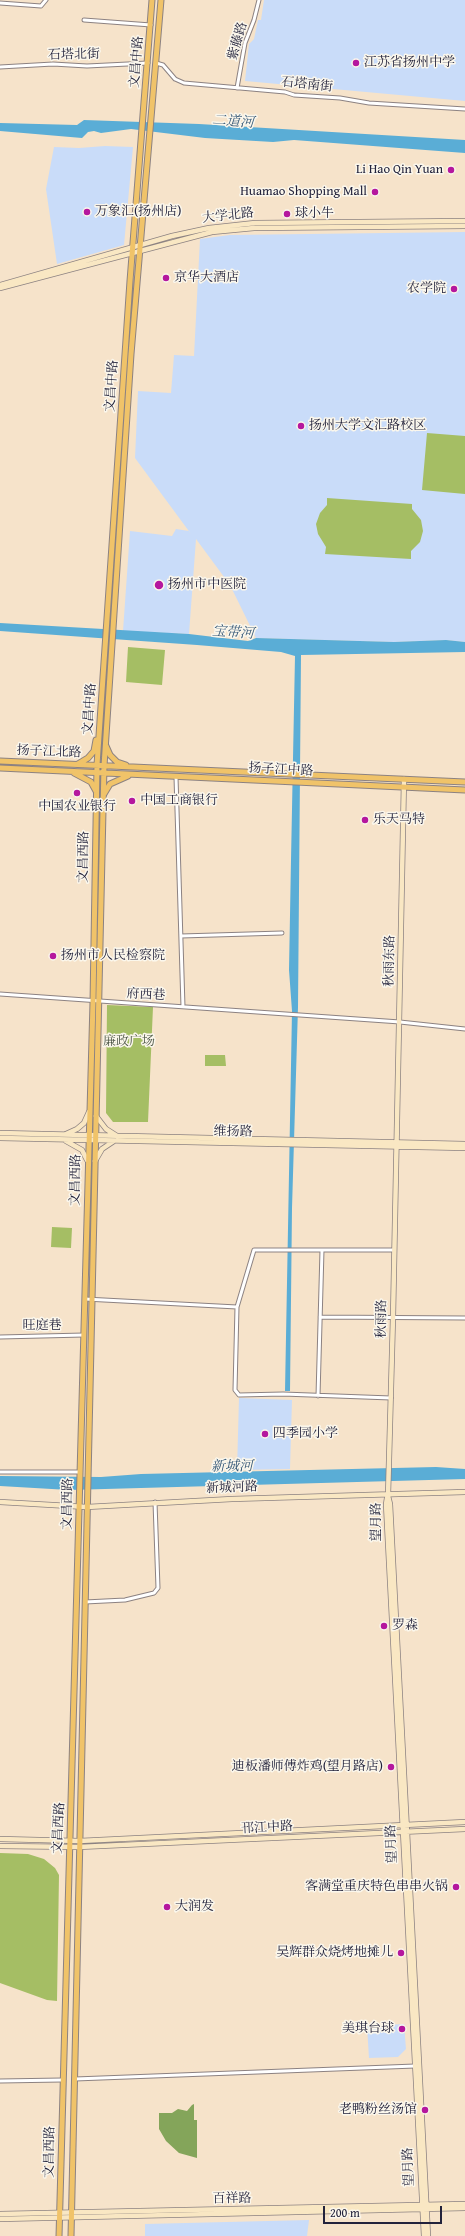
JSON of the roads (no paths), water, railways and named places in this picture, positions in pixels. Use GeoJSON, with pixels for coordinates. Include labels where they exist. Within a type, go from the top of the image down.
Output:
{"type":"FeatureCollection","features":[{"type":"Feature","properties":{"kind":"main road","name":"文昌中路"},"geometry":{"type":"LineString","coordinates":[[97,773],[132,250],[152,0]]}},
{"type":"Feature","properties":{"kind":"main road","name":"文昌中路"},"geometry":{"type":"LineString","coordinates":[[104,773],[148,138],[161,0]]}},
{"type":"Feature","properties":{"kind":"main road"},"geometry":{"type":"LineString","coordinates":[[78,764],[88,758],[94,750],[100,726]]}},
{"type":"Feature","properties":{"kind":"main road"},"geometry":{"type":"LineString","coordinates":[[105,745],[110,755],[117,762],[133,767]]}},
{"type":"Feature","properties":{"kind":"main road","name":"扬子江北路"},"geometry":{"type":"LineString","coordinates":[[0,761],[97,765]]}},
{"type":"Feature","properties":{"kind":"main road","name":"扬子江中路"},"geometry":{"type":"LineString","coordinates":[[97,765],[465,782]]}},
{"type":"Feature","properties":{"kind":"main road","name":"扬子江北路"},"geometry":{"type":"LineString","coordinates":[[0,768],[97,773]]}},
{"type":"Feature","properties":{"kind":"main road"},"geometry":{"type":"LineString","coordinates":[[69,771],[91,782],[96,792]]}},
{"type":"Feature","properties":{"kind":"main road","name":"扬子江中路"},"geometry":{"type":"LineString","coordinates":[[97,773],[465,790]]}},
{"type":"Feature","properties":{"kind":"main road","name":"文昌西路"},"geometry":{"type":"LineString","coordinates":[[59,2236],[69,1847],[71,1841],[79,1473],[85,1299],[87,1160],[93,1002],[97,773]]}},
{"type":"Feature","properties":{"kind":"main road","name":"文昌西路"},"geometry":{"type":"LineString","coordinates":[[71,2236],[104,773]]}},
{"type":"Feature","properties":{"kind":"main road"},"geometry":{"type":"LineString","coordinates":[[103,795],[110,784],[131,774]]}},
{"type":"Feature","properties":{"kind":"street"},"geometry":{"type":"LineString","coordinates":[[0,3],[41,6],[46,0]]}},
{"type":"Feature","properties":{"kind":"street","name":"紫藤路"},"geometry":{"type":"LineString","coordinates":[[237,88],[245,43],[260,0]]}},
{"type":"Feature","properties":{"kind":"street"},"geometry":{"type":"LineString","coordinates":[[84,20],[151,25]]}},
{"type":"Feature","properties":{"kind":"street","name":"石塔南街"},"geometry":{"type":"LineString","coordinates":[[154,62],[163,64],[175,79],[184,83],[285,92],[294,95],[340,98],[369,103],[465,109]]}},
{"type":"Feature","properties":{"kind":"street","name":"石塔北街"},"geometry":{"type":"LineString","coordinates":[[0,67],[53,64],[87,66],[148,63]]}},
{"type":"Feature","properties":{"kind":"street","name":"大学北路"},"geometry":{"type":"LineString","coordinates":[[0,288],[210,228],[255,224],[465,221]]}},
{"type":"Feature","properties":{"kind":"street","name":"大学北路"},"geometry":{"type":"LineString","coordinates":[[140,247],[212,232],[254,228],[465,226]]}},
{"type":"Feature","properties":{"kind":"street","name":"大学北路"},"geometry":{"type":"LineString","coordinates":[[0,284],[132,250]]}},
{"type":"Feature","properties":{"kind":"street"},"geometry":{"type":"LineString","coordinates":[[176,777],[183,1007]]}},
{"type":"Feature","properties":{"kind":"street","name":"秋雨东路"},"geometry":{"type":"LineString","coordinates":[[396,1145],[400,1022],[404,779]]}},
{"type":"Feature","properties":{"kind":"street"},"geometry":{"type":"LineString","coordinates":[[181,936],[282,933]]}},
{"type":"Feature","properties":{"kind":"street","name":"府西巷"},"geometry":{"type":"LineString","coordinates":[[0,994],[93,1002],[400,1022],[465,1029]]}},
{"type":"Feature","properties":{"kind":"street"},"geometry":{"type":"LineString","coordinates":[[87,1160],[82,1150],[63,1137],[84,1123],[89,1112]]}},
{"type":"Feature","properties":{"kind":"street"},"geometry":{"type":"LineString","coordinates":[[95,1161],[102,1149],[116,1138],[106,1129],[96,1116]]}},
{"type":"Feature","properties":{"kind":"street","name":"维扬路"},"geometry":{"type":"LineString","coordinates":[[0,1134],[88,1138],[465,1148]]}},
{"type":"Feature","properties":{"kind":"street","name":"维扬路"},"geometry":{"type":"LineString","coordinates":[[0,1138],[63,1137]]}},
{"type":"Feature","properties":{"kind":"street","name":"维扬路"},"geometry":{"type":"LineString","coordinates":[[396,1145],[465,1144]]}},
{"type":"Feature","properties":{"kind":"street","name":"秋雨路"},"geometry":{"type":"LineString","coordinates":[[388,1496],[394,1317],[396,1145]]}},
{"type":"Feature","properties":{"kind":"street"},"geometry":{"type":"LineString","coordinates":[[391,1398],[237,1394],[235,1390],[237,1307],[254,1250],[394,1250]]}},
{"type":"Feature","properties":{"kind":"street"},"geometry":{"type":"LineString","coordinates":[[318,1396],[322,1250]]}},
{"type":"Feature","properties":{"kind":"street"},"geometry":{"type":"LineString","coordinates":[[85,1299],[237,1307]]}},
{"type":"Feature","properties":{"kind":"street"},"geometry":{"type":"LineString","coordinates":[[320,1317],[465,1318]]}},
{"type":"Feature","properties":{"kind":"street","name":"旺庭巷"},"geometry":{"type":"LineString","coordinates":[[0,1338],[84,1335]]}},
{"type":"Feature","properties":{"kind":"street"},"geometry":{"type":"LineString","coordinates":[[0,1472],[79,1473]]}},
{"type":"Feature","properties":{"kind":"street","name":"新城河路"},"geometry":{"type":"LineString","coordinates":[[0,1502],[79,1505],[87,1507],[155,1502],[388,1496],[465,1492]]}},
{"type":"Feature","properties":{"kind":"street","name":"望月路"},"geometry":{"type":"LineString","coordinates":[[388,1496],[386,1504],[404,1824],[415,2066],[424,2207],[428,2236]]}},
{"type":"Feature","properties":{"kind":"street"},"geometry":{"type":"LineString","coordinates":[[85,1602],[126,1600],[154,1593],[158,1588],[155,1502]]}},
{"type":"Feature","properties":{"kind":"street","name":"邗江中路"},"geometry":{"type":"LineString","coordinates":[[0,1839],[79,1841],[465,1822]]}},
{"type":"Feature","properties":{"kind":"street","name":"邗江中路"},"geometry":{"type":"LineString","coordinates":[[0,1846],[79,1847],[465,1829]]}},
{"type":"Feature","properties":{"kind":"street","name":"望月路"},"geometry":{"type":"LineString","coordinates":[[404,1832],[424,2207],[424,2236]]}},
{"type":"Feature","properties":{"kind":"street"},"geometry":{"type":"LineString","coordinates":[[75,2079],[415,2066]]}},
{"type":"Feature","properties":{"kind":"street"},"geometry":{"type":"LineString","coordinates":[[0,2081],[62,2080]]}},
{"type":"Feature","properties":{"kind":"street","name":"百祥路"},"geometry":{"type":"LineString","coordinates":[[0,2214],[59,2216],[71,2218],[424,2207],[465,2204]]}},
{"type":"Feature","properties":{"kind":"street","name":"百祥路"},"geometry":{"type":"LineString","coordinates":[[0,2219],[59,2216],[71,2212],[424,2207],[465,2208]]}},
{"type":"Feature","properties":{"kind":"water"},"geometry":{"type":"Polygon","coordinates":[[[84,120],[199,124],[465,140],[465,153],[294,140],[273,142],[205,138],[131,129],[101,133],[94,131],[88,132],[82,138],[0,131],[0,123],[77,125],[84,120]]]}},
{"type":"Feature","properties":{"kind":"water"},"geometry":{"type":"Polygon","coordinates":[[[0,623],[189,634],[248,641],[256,638],[394,642],[446,640],[465,642],[465,652],[301,655],[298,1007],[292,1208],[290,1391],[285,1391],[292,1011],[289,970],[295,656],[281,652],[0,631],[0,623]]]}},
{"type":"Feature","properties":{"kind":"water"},"geometry":{"type":"Polygon","coordinates":[[[436,1467],[465,1469],[465,1479],[69,1490],[0,1486],[0,1476],[101,1477],[141,1474],[436,1467]]]}},
{"type":"Feature","properties":{"kind":"place","name":"江苏省扬州中学"},"geometry":{"type":"Point","coordinates":[356,63]}},
{"type":"Feature","properties":{"kind":"place","name":"Li Hao Qin Yuan"},"geometry":{"type":"Point","coordinates":[451,170]}},
{"type":"Feature","properties":{"kind":"place","name":"Huamao Shopping Mall"},"geometry":{"type":"Point","coordinates":[375,192]}},
{"type":"Feature","properties":{"kind":"place","name":"万象汇(扬州店)"},"geometry":{"type":"Point","coordinates":[87,212]}},
{"type":"Feature","properties":{"kind":"place","name":"球小牛"},"geometry":{"type":"Point","coordinates":[287,214]}},
{"type":"Feature","properties":{"kind":"place","name":"京华大酒店"},"geometry":{"type":"Point","coordinates":[166,278]}},
{"type":"Feature","properties":{"kind":"place","name":"农学院"},"geometry":{"type":"Point","coordinates":[454,289]}},
{"type":"Feature","properties":{"kind":"place","name":"扬州大学文汇路校区"},"geometry":{"type":"Point","coordinates":[301,426]}},
{"type":"Feature","properties":{"kind":"place","name":"扬州市中医院"},"geometry":{"type":"Point","coordinates":[159,585]}},
{"type":"Feature","properties":{"kind":"place","name":"中国农业银行"},"geometry":{"type":"Point","coordinates":[77,793]}},
{"type":"Feature","properties":{"kind":"place","name":"中国工商银行"},"geometry":{"type":"Point","coordinates":[132,801]}},
{"type":"Feature","properties":{"kind":"place","name":"乐天马特"},"geometry":{"type":"Point","coordinates":[365,820]}},
{"type":"Feature","properties":{"kind":"place","name":"扬州市人民检察院"},"geometry":{"type":"Point","coordinates":[53,956]}},
{"type":"Feature","properties":{"kind":"place","name":"四季园小学"},"geometry":{"type":"Point","coordinates":[265,1434]}},
{"type":"Feature","properties":{"kind":"place","name":"罗森"},"geometry":{"type":"Point","coordinates":[384,1626]}},
{"type":"Feature","properties":{"kind":"place","name":"迪板潘师傅炸鸡(望月路店)"},"geometry":{"type":"Point","coordinates":[391,1767]}},
{"type":"Feature","properties":{"kind":"place","name":"客满堂重庆特色串串火锅"},"geometry":{"type":"Point","coordinates":[456,1887]}},
{"type":"Feature","properties":{"kind":"place","name":"大润发"},"geometry":{"type":"Point","coordinates":[167,1907]}},
{"type":"Feature","properties":{"kind":"place","name":"吴辉群众烧烤地摊儿"},"geometry":{"type":"Point","coordinates":[401,1953]}},
{"type":"Feature","properties":{"kind":"place","name":"美琪台球"},"geometry":{"type":"Point","coordinates":[402,2029]}},
{"type":"Feature","properties":{"kind":"place","name":"老鸭粉丝汤馆"},"geometry":{"type":"Point","coordinates":[425,2110]}},
{"type":"Feature","properties":{"kind":"water label","name":"二道河"},"geometry":{"type":"Point","coordinates":[233,122]}},
{"type":"Feature","properties":{"kind":"water label","name":"宝带河"},"geometry":{"type":"Point","coordinates":[233,633]}},
{"type":"Feature","properties":{"kind":"water label","name":"新城河"},"geometry":{"type":"Point","coordinates":[232,1467]}},
{"type":"Feature","properties":{"kind":"park label","name":"廉政广场"},"geometry":{"type":"Point","coordinates":[129,1042]}}]}
